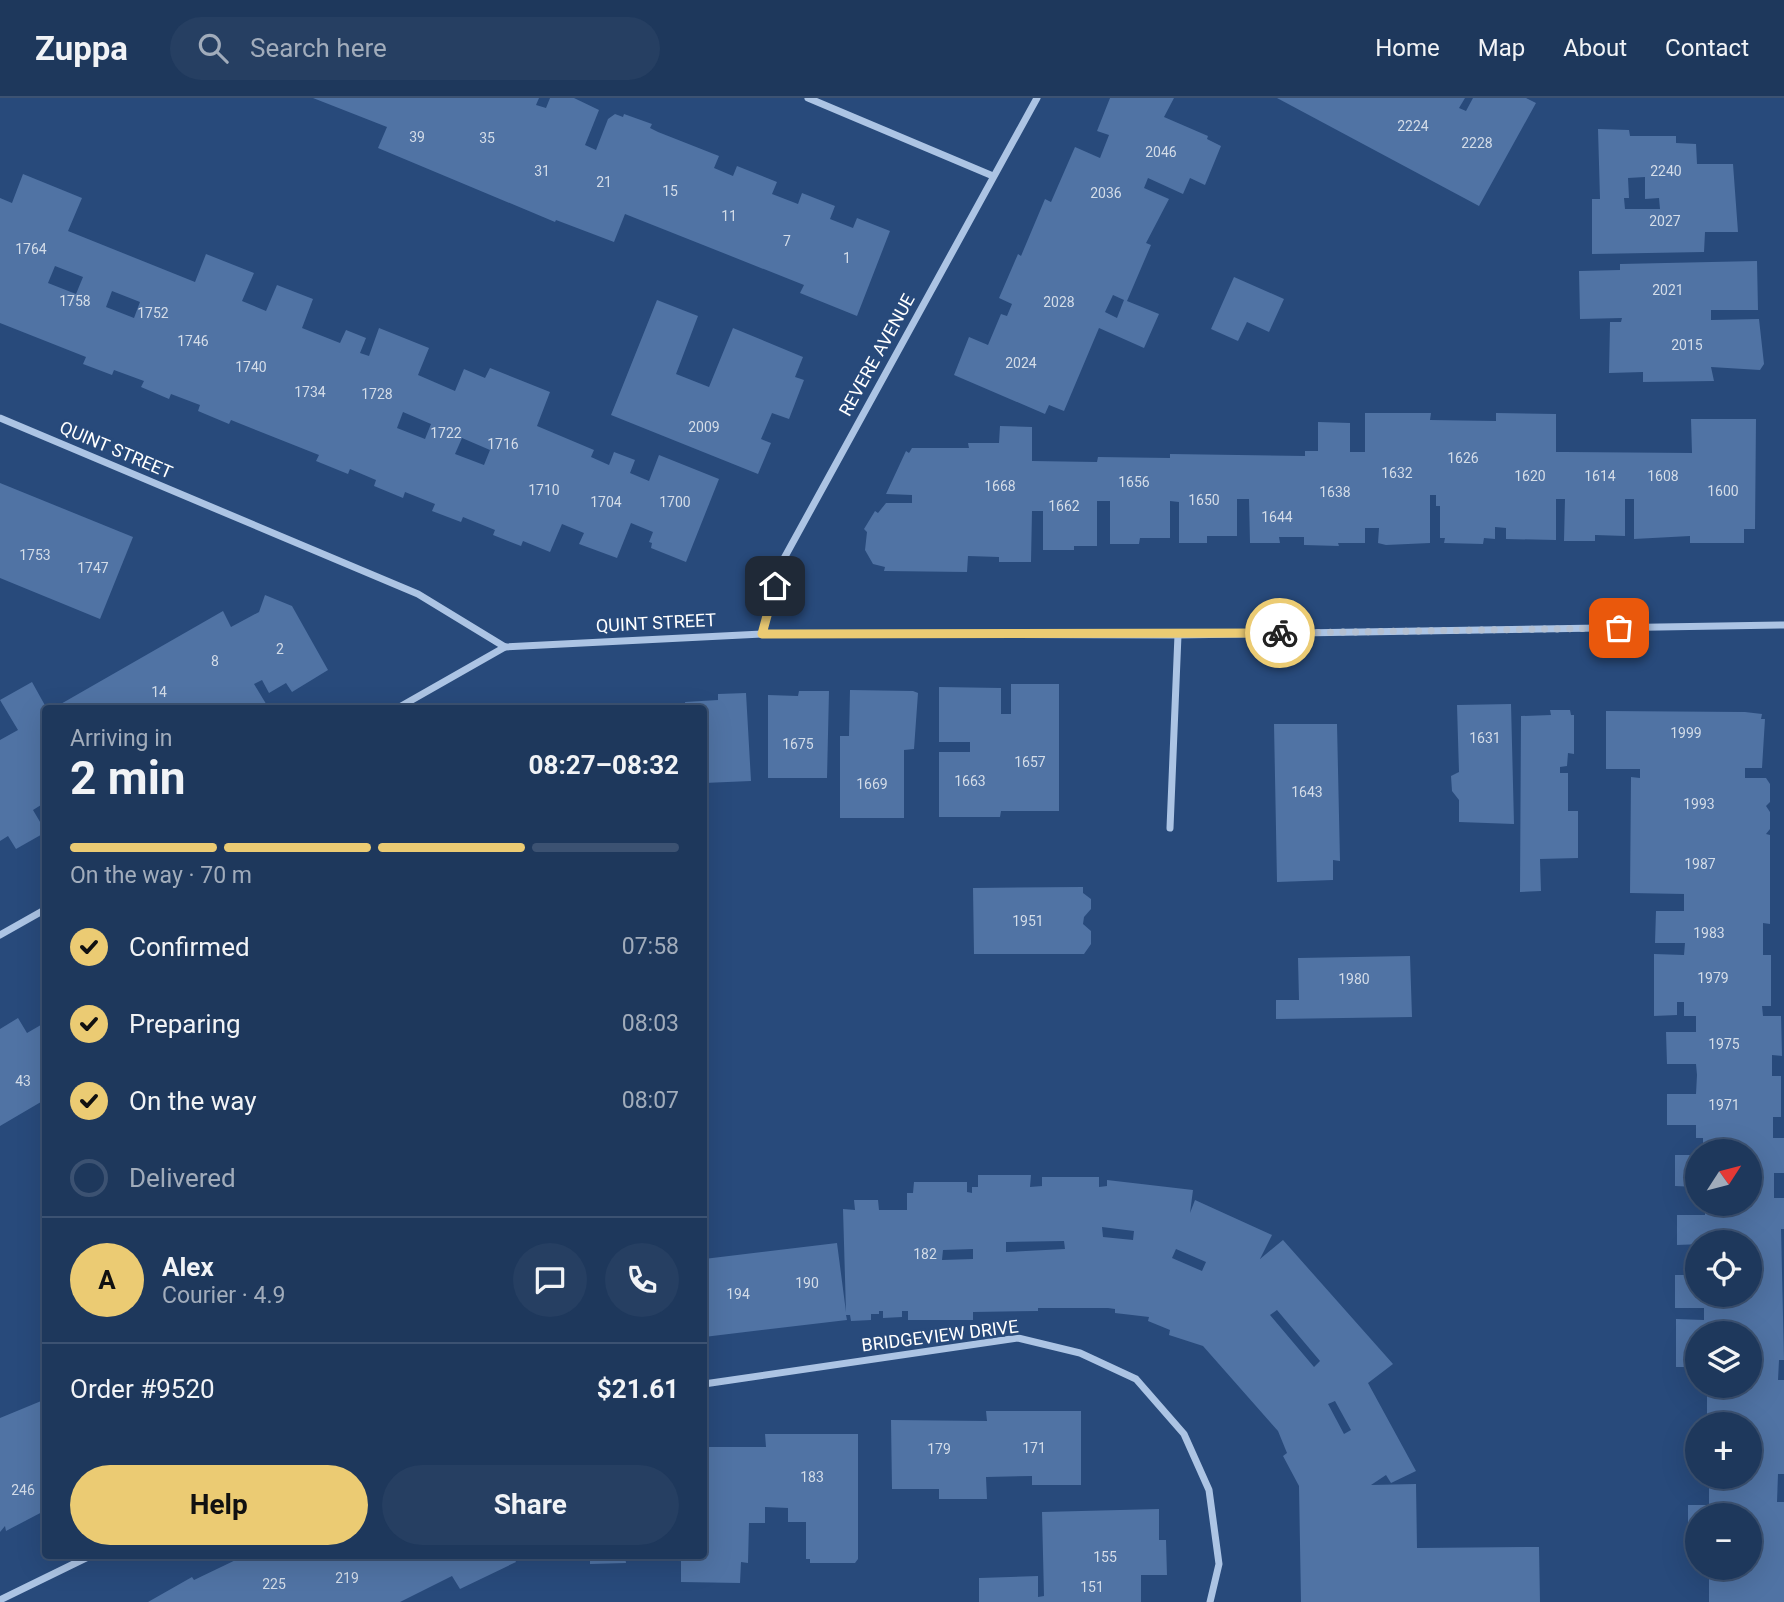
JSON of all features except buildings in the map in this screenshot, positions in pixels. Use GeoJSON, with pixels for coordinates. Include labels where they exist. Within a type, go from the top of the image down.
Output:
{"type":"FeatureCollection","features":[{"type":"Feature","properties":{"kind":"street"},"geometry":{"type":"LineString","coordinates":[[808,98],[993,176]]}},
{"type":"Feature","properties":{"kind":"street","name":"REVERE AVENUE"},"geometry":{"type":"LineString","coordinates":[[762,634],[782,562],[1037,98]]}},
{"type":"Feature","properties":{"kind":"street","name":"QUINT STREET"},"geometry":{"type":"LineString","coordinates":[[0,418],[418,594],[505,647],[762,634],[1178,635],[1784,625]]}},
{"type":"Feature","properties":{"kind":"street"},"geometry":{"type":"LineString","coordinates":[[1170,828],[1178,635]]}},
{"type":"Feature","properties":{"kind":"street"},"geometry":{"type":"LineString","coordinates":[[403,705],[505,647]]}},
{"type":"Feature","properties":{"kind":"street"},"geometry":{"type":"LineString","coordinates":[[0,935],[42,911]]}},
{"type":"Feature","properties":{"kind":"street","name":"BRIDGEVIEW DRIVE"},"geometry":{"type":"LineString","coordinates":[[707,1384],[1018,1338],[1080,1353],[1136,1379],[1184,1434],[1209,1490],[1219,1564],[1210,1602]]}},
{"type":"Feature","properties":{"kind":"street"},"geometry":{"type":"LineString","coordinates":[[0,1600],[84,1559]]}},
{"type":"Feature","properties":{"kind":"way so far"},"geometry":{"type":"LineString","coordinates":[[1280,633],[1619,628]]}},
{"type":"Feature","properties":{"kind":"route"},"geometry":{"type":"LineString","coordinates":[[775,586],[762,634],[1280,633]]}}]}
